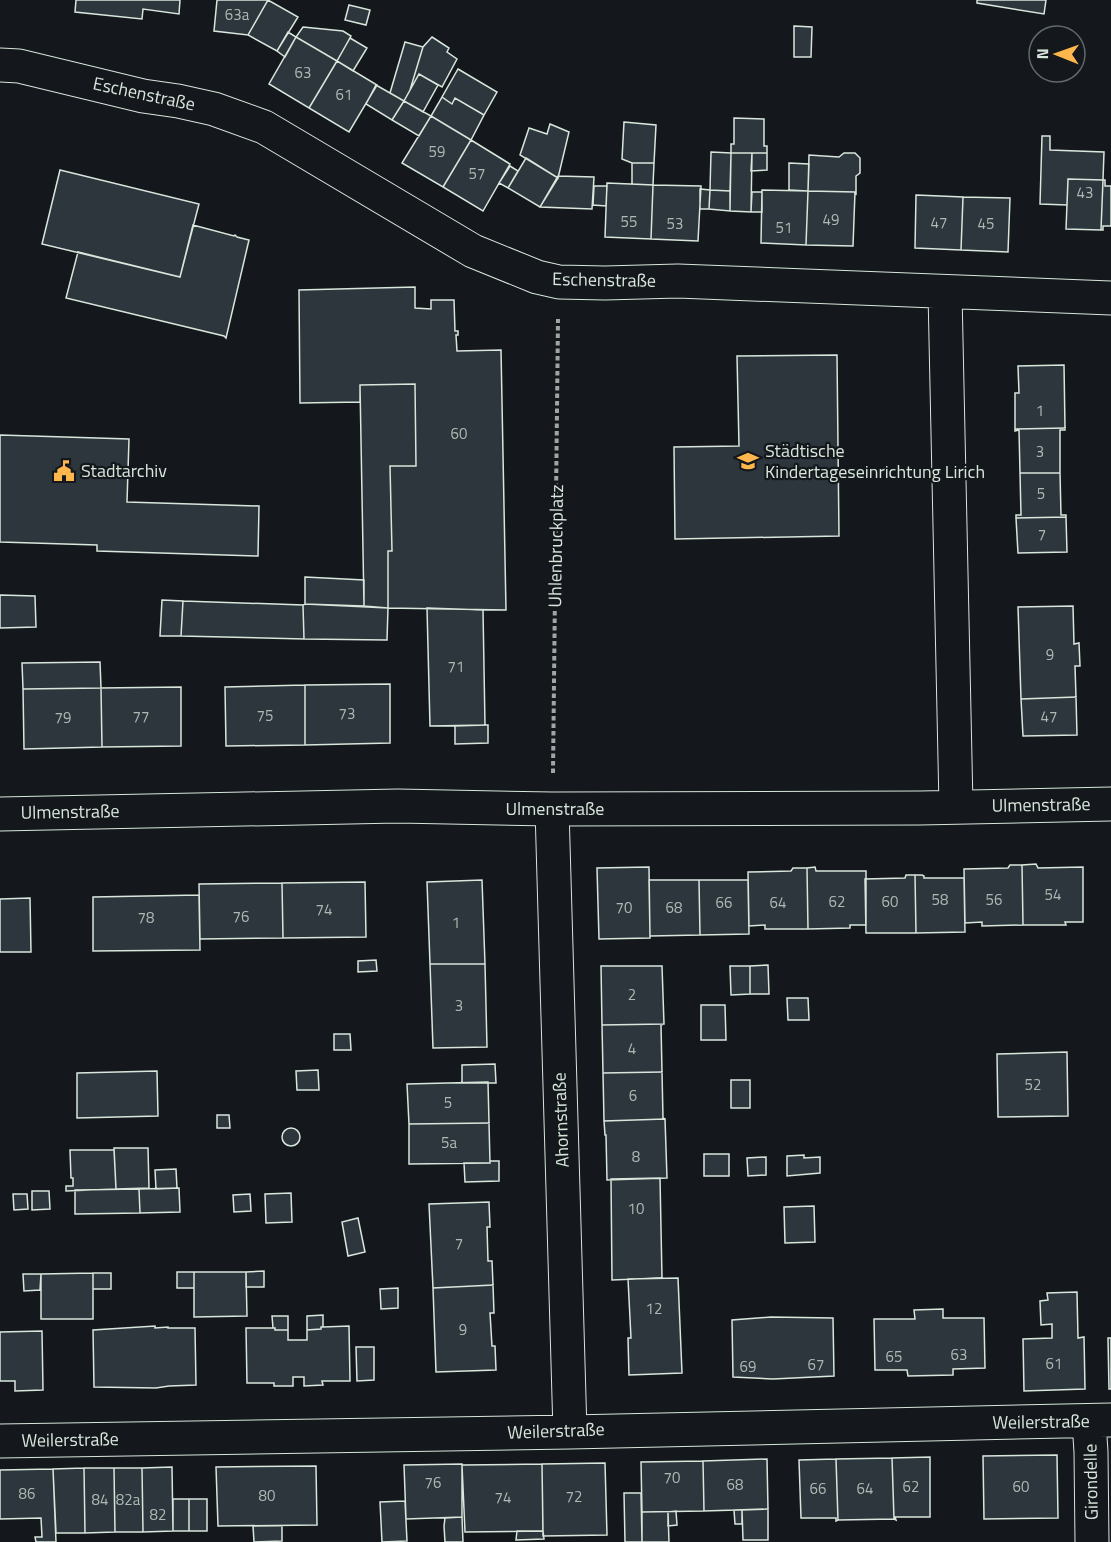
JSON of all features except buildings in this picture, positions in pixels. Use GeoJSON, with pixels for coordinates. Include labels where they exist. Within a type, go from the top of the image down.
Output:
{"type":"FeatureCollection","features":[{"type":"Feature","properties":{"kind":"street","name":"Eschenstraße"},"geometry":{"type":"LineString","coordinates":[[0,65],[19,66],[143,96],[214,109],[264,127],[473,251],[537,277],[559,282],[678,281],[1111,298]]}},
{"type":"Feature","properties":{"kind":"street"},"geometry":{"type":"LineString","coordinates":[[945,292],[956,806]]}},
{"type":"Feature","properties":{"kind":"street","name":"Ulmenstraße"},"geometry":{"type":"LineString","coordinates":[[0,814],[398,806],[552,809],[920,808],[1111,804]]}},
{"type":"Feature","properties":{"kind":"street","name":"Ahornstraße"},"geometry":{"type":"LineString","coordinates":[[552,809],[570,1432]]}},
{"type":"Feature","properties":{"kind":"street","name":"Weilerstraße"},"geometry":{"type":"LineString","coordinates":[[0,1441],[1100,1421]]}},
{"type":"Feature","properties":{"kind":"street","name":"Girondelle"},"geometry":{"type":"LineString","coordinates":[[1092,1542],[1091,1452],[1100,1421]]}},
{"type":"Feature","properties":{"kind":"path","name":"Uhlenbruckplatz"},"geometry":{"type":"LineString","coordinates":[[552,809],[559,282]]}},
{"type":"Feature","properties":{"kind":"place","name":"Städtische Kindertageseinrichtung Lirich"},"geometry":{"type":"Point","coordinates":[748,461]}},
{"type":"Feature","properties":{"kind":"place","name":"Stadtarchiv"},"geometry":{"type":"Point","coordinates":[64,471]}}]}
